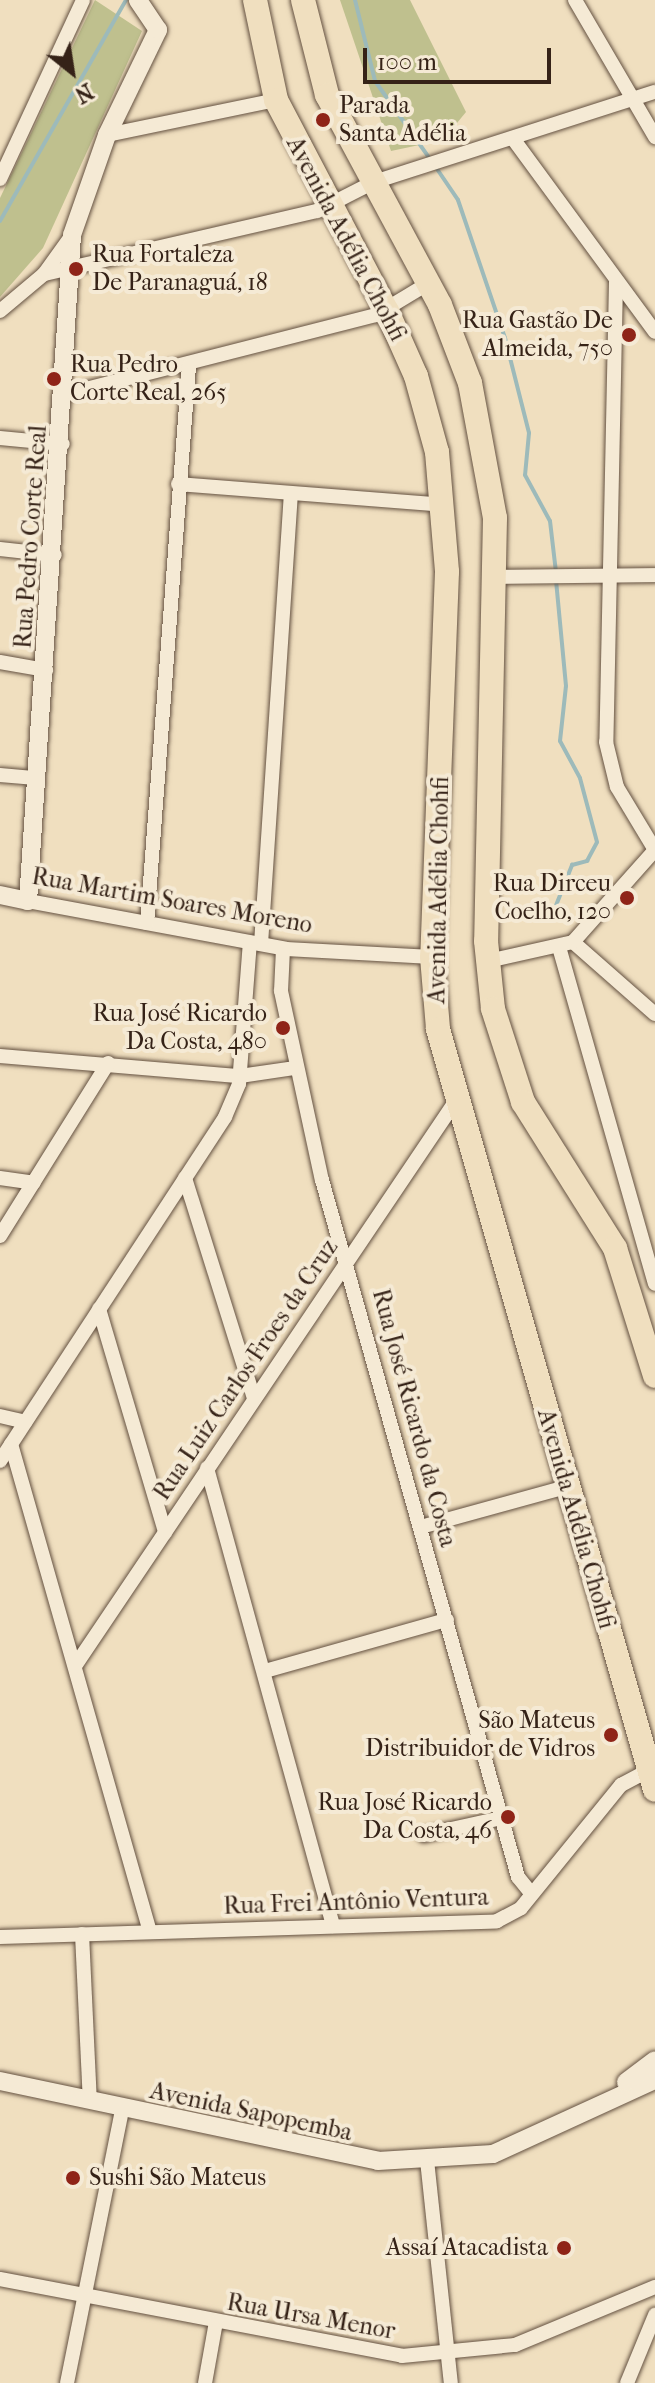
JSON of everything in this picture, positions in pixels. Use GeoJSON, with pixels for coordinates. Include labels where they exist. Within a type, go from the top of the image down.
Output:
{"type":"FeatureCollection","features":[{"type":"Feature","properties":{"kind":"highway","name":"Avenida Adélia Chohfi"},"geometry":{"type":"LineString","coordinates":[[255,0],[276,100],[387,311],[416,376],[445,505],[432,957],[438,1029],[566,1487],[652,1780]]}},
{"type":"Feature","properties":{"kind":"highway","name":"Avenida Adélia Chohfi"},"geometry":{"type":"LineString","coordinates":[[303,0],[327,95],[429,283],[457,344],[486,444],[495,577],[488,961],[509,1072],[615,1248],[655,1376]]}},
{"type":"Feature","properties":{"kind":"street"},"geometry":{"type":"LineString","coordinates":[[0,179],[83,0]]}},
{"type":"Feature","properties":{"kind":"street","name":"Rua Pedro Corte Real"},"geometry":{"type":"LineString","coordinates":[[28,901],[63,444],[72,235],[107,135],[158,30],[153,15],[138,0]]}},
{"type":"Feature","properties":{"kind":"street"},"geometry":{"type":"LineString","coordinates":[[576,1],[632,104],[655,137]]}},
{"type":"Feature","properties":{"kind":"street"},"geometry":{"type":"LineString","coordinates":[[44,274],[69,272],[330,207],[374,182],[419,166],[632,104],[655,92]]}},
{"type":"Feature","properties":{"kind":"street"},"geometry":{"type":"LineString","coordinates":[[107,135],[276,100]]}},
{"type":"Feature","properties":{"kind":"street"},"geometry":{"type":"LineString","coordinates":[[514,140],[655,332]]}},
{"type":"Feature","properties":{"kind":"street"},"geometry":{"type":"LineString","coordinates":[[0,311],[44,274],[72,235]]}},
{"type":"Feature","properties":{"kind":"street"},"geometry":{"type":"LineString","coordinates":[[488,961],[566,944],[655,850],[617,787],[608,756],[616,282]]}},
{"type":"Feature","properties":{"kind":"street"},"geometry":{"type":"LineString","coordinates":[[66,394],[189,366],[387,311],[429,283]]}},
{"type":"Feature","properties":{"kind":"street"},"geometry":{"type":"LineString","coordinates":[[147,923],[189,366]]}},
{"type":"Feature","properties":{"kind":"street"},"geometry":{"type":"LineString","coordinates":[[0,438],[63,444]]}},
{"type":"Feature","properties":{"kind":"street"},"geometry":{"type":"LineString","coordinates":[[178,484],[445,505]]}},
{"type":"Feature","properties":{"kind":"street"},"geometry":{"type":"LineString","coordinates":[[0,1461],[225,1117],[240,1076],[255,943],[291,495]]}},
{"type":"Feature","properties":{"kind":"street"},"geometry":{"type":"LineString","coordinates":[[0,549],[55,555]]}},
{"type":"Feature","properties":{"kind":"street"},"geometry":{"type":"LineString","coordinates":[[495,577],[611,580],[655,575]]}},
{"type":"Feature","properties":{"kind":"street"},"geometry":{"type":"LineString","coordinates":[[0,662],[46,670]]}},
{"type":"Feature","properties":{"kind":"street"},"geometry":{"type":"LineString","coordinates":[[0,775],[36,778]]}},
{"type":"Feature","properties":{"kind":"street","name":"Rua Martim Soares Moreno"},"geometry":{"type":"LineString","coordinates":[[0,895],[283,949],[432,957]]}},
{"type":"Feature","properties":{"kind":"street"},"geometry":{"type":"LineString","coordinates":[[566,944],[655,1014]]}},
{"type":"Feature","properties":{"kind":"street"},"geometry":{"type":"LineString","coordinates":[[566,944],[655,1284]]}},
{"type":"Feature","properties":{"kind":"street","name":"Rua José Ricardo da Costa"},"geometry":{"type":"LineString","coordinates":[[283,949],[281,991],[295,1068],[518,1877],[531,1893]]}},
{"type":"Feature","properties":{"kind":"street"},"geometry":{"type":"LineString","coordinates":[[0,1056],[240,1076],[295,1068]]}},
{"type":"Feature","properties":{"kind":"street"},"geometry":{"type":"LineString","coordinates":[[0,1236],[108,1063]]}},
{"type":"Feature","properties":{"kind":"street","name":"Rua Luiz Carlos Froes da Cruz"},"geometry":{"type":"LineString","coordinates":[[75,1666],[457,1099]]}},
{"type":"Feature","properties":{"kind":"street"},"geometry":{"type":"LineString","coordinates":[[0,1178],[34,1183]]}},
{"type":"Feature","properties":{"kind":"street"},"geometry":{"type":"LineString","coordinates":[[185,1178],[254,1398]]}},
{"type":"Feature","properties":{"kind":"street"},"geometry":{"type":"LineString","coordinates":[[99,1309],[165,1532]]}},
{"type":"Feature","properties":{"kind":"street"},"geometry":{"type":"LineString","coordinates":[[0,1416],[25,1422]]}},
{"type":"Feature","properties":{"kind":"street"},"geometry":{"type":"LineString","coordinates":[[11,1444],[150,1932]]}},
{"type":"Feature","properties":{"kind":"street"},"geometry":{"type":"LineString","coordinates":[[207,1468],[333,1926]]}},
{"type":"Feature","properties":{"kind":"street"},"geometry":{"type":"LineString","coordinates":[[421,1527],[566,1487]]}},
{"type":"Feature","properties":{"kind":"street"},"geometry":{"type":"LineString","coordinates":[[265,1671],[447,1620]]}},
{"type":"Feature","properties":{"kind":"street","name":"Rua Frei Antônio Ventura"},"geometry":{"type":"LineString","coordinates":[[0,1937],[497,1921],[531,1893],[621,1785],[652,1780]]}},
{"type":"Feature","properties":{"kind":"street"},"geometry":{"type":"LineString","coordinates":[[424,1835],[502,1818]]}},
{"type":"Feature","properties":{"kind":"street"},"geometry":{"type":"LineString","coordinates":[[82,1934],[90,2101]]}},
{"type":"Feature","properties":{"kind":"street","name":"Avenida Sapopemba"},"geometry":{"type":"LineString","coordinates":[[480,2154],[655,2060]]}},
{"type":"Feature","properties":{"kind":"street","name":"Avenida Sapopemba"},"geometry":{"type":"LineString","coordinates":[[5,2078],[122,2109],[339,2156],[427,2160],[480,2154],[569,2123],[655,2080]]}},
{"type":"Feature","properties":{"kind":"street"},"geometry":{"type":"LineString","coordinates":[[67,2383],[122,2109]]}},
{"type":"Feature","properties":{"kind":"street"},"geometry":{"type":"LineString","coordinates":[[427,2160],[444,2354],[451,2383]]}},
{"type":"Feature","properties":{"kind":"street","name":"Rua Ursa Menor"},"geometry":{"type":"LineString","coordinates":[[0,2279],[362,2351],[444,2354],[557,2331],[655,2289]]}},
{"type":"Feature","properties":{"kind":"street"},"geometry":{"type":"LineString","coordinates":[[627,2383],[655,2315]]}},
{"type":"Feature","properties":{"kind":"street"},"geometry":{"type":"LineString","coordinates":[[205,2383],[216,2322]]}},
{"type":"Feature","properties":{"kind":"green space"},"geometry":{"type":"Polygon","coordinates":[[[95,0],[142,31],[43,248],[0,297],[0,198],[95,0]]]}},
{"type":"Feature","properties":{"kind":"green space"},"geometry":{"type":"Polygon","coordinates":[[[340,0],[410,0],[466,112],[443,140],[391,151],[340,0]]]}},
{"type":"Feature","properties":{"kind":"waterway"},"geometry":{"type":"LineString","coordinates":[[0,221],[126,0]]}},
{"type":"Feature","properties":{"kind":"waterway"},"geometry":{"type":"LineString","coordinates":[[355,0],[375,81],[430,159]]}},
{"type":"Feature","properties":{"kind":"waterway"},"geometry":{"type":"LineString","coordinates":[[435,166],[458,200],[505,338],[529,433],[525,475],[550,521],[556,572]]}},
{"type":"Feature","properties":{"kind":"waterway"},"geometry":{"type":"LineString","coordinates":[[553,913],[572,865],[587,861],[597,842],[580,778],[560,741],[566,686],[556,580]]}},
{"type":"Feature","properties":{"kind":"place","name":"Parada Santa Adélia"},"geometry":{"type":"Point","coordinates":[323,120]}},
{"type":"Feature","properties":{"kind":"place","name":"Rua Fortaleza De Paranaguá, 18"},"geometry":{"type":"Point","coordinates":[76,269]}},
{"type":"Feature","properties":{"kind":"place","name":"Rua Gastão De Almeida, 750"},"geometry":{"type":"Point","coordinates":[629,335]}},
{"type":"Feature","properties":{"kind":"place","name":"Rua Pedro Corte Real, 265"},"geometry":{"type":"Point","coordinates":[54,379]}},
{"type":"Feature","properties":{"kind":"place","name":"Rua Dirceu Coelho, 120"},"geometry":{"type":"Point","coordinates":[627,898]}},
{"type":"Feature","properties":{"kind":"place","name":"Rua José Ricardo Da Costa, 480"},"geometry":{"type":"Point","coordinates":[283,1028]}},
{"type":"Feature","properties":{"kind":"place","name":"São Mateus Distribuidor de Vidros"},"geometry":{"type":"Point","coordinates":[611,1735]}},
{"type":"Feature","properties":{"kind":"place","name":"Rua José Ricardo Da Costa, 46"},"geometry":{"type":"Point","coordinates":[508,1817]}},
{"type":"Feature","properties":{"kind":"place","name":"Sushi São Mateus"},"geometry":{"type":"Point","coordinates":[73,2178]}},
{"type":"Feature","properties":{"kind":"place","name":"Assaí Atacadista"},"geometry":{"type":"Point","coordinates":[564,2248]}}]}
